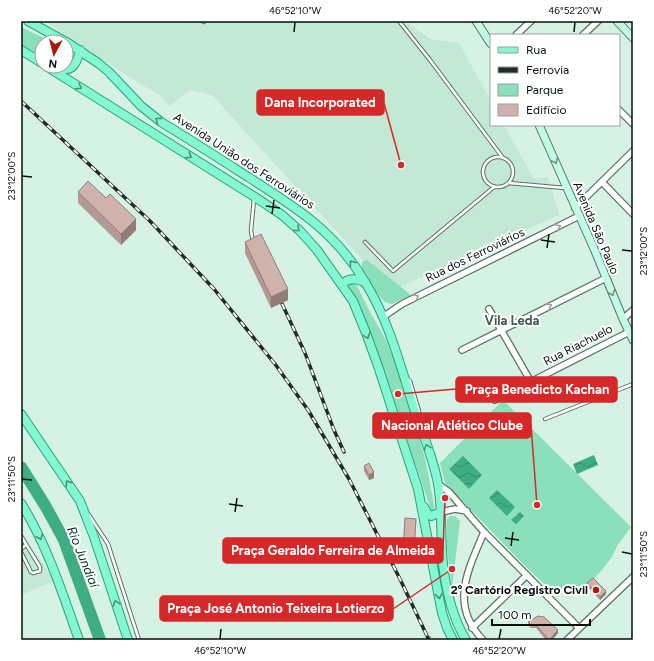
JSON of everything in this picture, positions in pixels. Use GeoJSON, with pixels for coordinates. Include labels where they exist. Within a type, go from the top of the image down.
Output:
{"type":"FeatureCollection","features":[{"type":"Feature","properties":{"kind":"main road","name":"Avenida União dos Ferroviários"},"geometry":{"type":"LineString","coordinates":[[28,21],[47,30],[80,50],[109,72],[141,106],[160,122],[289,203],[310,218],[329,236],[365,282],[392,338],[417,421],[432,459],[438,484],[441,512],[443,563],[449,598],[455,620],[466,640]]}},
{"type":"Feature","properties":{"kind":"main road"},"geometry":{"type":"LineString","coordinates":[[476,21],[490,42]]}},
{"type":"Feature","properties":{"kind":"main road"},"geometry":{"type":"LineString","coordinates":[[617,21],[633,38]]}},
{"type":"Feature","properties":{"kind":"main road"},"geometry":{"type":"LineString","coordinates":[[21,50],[34,58]]}},
{"type":"Feature","properties":{"kind":"main road"},"geometry":{"type":"LineString","coordinates":[[74,66],[80,50]]}},
{"type":"Feature","properties":{"kind":"main road","name":"Avenida União dos Ferroviários"},"geometry":{"type":"LineString","coordinates":[[59,74],[282,215],[316,250],[342,284],[353,301],[366,332],[422,502],[442,613],[453,640]]}},
{"type":"Feature","properties":{"kind":"main road","name":"Avenida São Paulo"},"geometry":{"type":"LineString","coordinates":[[539,126],[633,340]]}},
{"type":"Feature","properties":{"kind":"main road"},"geometry":{"type":"LineString","coordinates":[[342,284],[348,279],[352,278],[365,282]]}},
{"type":"Feature","properties":{"kind":"main road"},"geometry":{"type":"LineString","coordinates":[[21,414],[80,501],[94,537],[128,640]]}},
{"type":"Feature","properties":{"kind":"main road"},"geometry":{"type":"LineString","coordinates":[[422,502],[428,514],[434,515],[441,512]]}},
{"type":"Feature","properties":{"kind":"main road"},"geometry":{"type":"LineString","coordinates":[[21,503],[35,525],[51,559],[79,640]]}},
{"type":"Feature","properties":{"kind":"street"},"geometry":{"type":"LineString","coordinates":[[517,34],[531,21]]}},
{"type":"Feature","properties":{"kind":"street"},"geometry":{"type":"LineString","coordinates":[[584,34],[598,21]]}},
{"type":"Feature","properties":{"kind":"street"},"geometry":{"type":"LineString","coordinates":[[620,111],[633,124]]}},
{"type":"Feature","properties":{"kind":"street"},"geometry":{"type":"LineString","coordinates":[[575,208],[633,151]]}},
{"type":"Feature","properties":{"kind":"street"},"geometry":{"type":"LineString","coordinates":[[602,182],[633,214]]}},
{"type":"Feature","properties":{"kind":"street","name":"Rua dos Ferroviários"},"geometry":{"type":"LineString","coordinates":[[383,317],[402,304],[579,216]]}},
{"type":"Feature","properties":{"kind":"street"},"geometry":{"type":"LineString","coordinates":[[462,350],[606,278]]}},
{"type":"Feature","properties":{"kind":"street"},"geometry":{"type":"LineString","coordinates":[[489,309],[531,382]]}},
{"type":"Feature","properties":{"kind":"street"},"geometry":{"type":"LineString","coordinates":[[623,319],[633,310]]}},
{"type":"Feature","properties":{"kind":"street","name":"Rua Riachuelo"},"geometry":{"type":"LineString","coordinates":[[495,400],[629,332]]}},
{"type":"Feature","properties":{"kind":"street"},"geometry":{"type":"LineString","coordinates":[[438,484],[449,492],[484,532],[579,628]]}},
{"type":"Feature","properties":{"kind":"street"},"geometry":{"type":"LineString","coordinates":[[441,512],[455,509],[467,511]]}},
{"type":"Feature","properties":{"kind":"street"},"geometry":{"type":"LineString","coordinates":[[481,638],[472,628],[465,612],[464,599],[470,565],[484,532]]}},
{"type":"Feature","properties":{"kind":"street"},"geometry":{"type":"LineString","coordinates":[[472,628],[527,575]]}},
{"type":"Feature","properties":{"kind":"street"},"geometry":{"type":"LineString","coordinates":[[567,640],[633,577]]}},
{"type":"Feature","properties":{"kind":"lane"},"geometry":{"type":"LineString","coordinates":[[398,21],[430,60],[503,158],[509,162],[513,168],[513,176],[509,183],[502,187],[494,187],[487,183],[483,176],[484,168],[488,161],[494,157],[503,158]]}},
{"type":"Feature","properties":{"kind":"lane"},"geometry":{"type":"LineString","coordinates":[[509,183],[567,189]]}},
{"type":"Feature","properties":{"kind":"lane"},"geometry":{"type":"LineString","coordinates":[[365,242],[393,271],[494,187]]}},
{"type":"Feature","properties":{"kind":"lane"},"geometry":{"type":"LineString","coordinates":[[254,243],[251,231],[255,197]]}},
{"type":"Feature","properties":{"kind":"lane"},"geometry":{"type":"LineString","coordinates":[[545,419],[633,384]]}},
{"type":"Feature","properties":{"kind":"lane"},"geometry":{"type":"LineString","coordinates":[[80,501],[108,544],[139,640]]}},
{"type":"Feature","properties":{"kind":"lane"},"geometry":{"type":"LineString","coordinates":[[21,536],[40,568],[40,572],[31,572],[21,551],[26,545]]}},
{"type":"Feature","properties":{"kind":"path"},"geometry":{"type":"LineString","coordinates":[[430,636],[432,640]]}},
{"type":"Feature","properties":{"kind":"shaded area"},"geometry":{"type":"Polygon","coordinates":[[[45,21],[405,21],[430,39],[459,43],[490,99],[490,126],[505,126],[534,179],[548,177],[559,215],[391,291],[212,95],[190,90],[169,106],[160,96],[74,41],[74,34],[64,34],[45,21]]]}},
{"type":"Feature","properties":{"kind":"shaded area"},"geometry":{"type":"Polygon","coordinates":[[[21,531],[54,581],[21,595],[21,531]]]}},
{"type":"Feature","properties":{"kind":"green space"},"geometry":{"type":"Polygon","coordinates":[[[21,27],[35,34],[34,34],[34,53],[21,46],[21,27]]]}},
{"type":"Feature","properties":{"kind":"green space"},"geometry":{"type":"Polygon","coordinates":[[[367,260],[411,295],[392,304],[385,302],[362,270],[362,262],[367,260]]]}},
{"type":"Feature","properties":{"kind":"green space"},"geometry":{"type":"Polygon","coordinates":[[[350,283],[357,286],[386,340],[401,378],[425,458],[435,510],[433,511],[431,510],[420,477],[348,288],[350,283]]]}},
{"type":"Feature","properties":{"kind":"green space"},"geometry":{"type":"Polygon","coordinates":[[[503,400],[631,527],[617,546],[612,557],[587,585],[554,593],[526,567],[445,483],[440,463],[503,400]]]}},
{"type":"Feature","properties":{"kind":"green space"},"geometry":{"type":"Polygon","coordinates":[[[450,516],[455,516],[460,521],[452,588],[447,549],[447,520],[450,516]]]}},
{"type":"Feature","properties":{"kind":"water"},"geometry":{"type":"Polygon","coordinates":[[[594,455],[598,465],[577,474],[573,464],[594,455]]]}},
{"type":"Feature","properties":{"kind":"water"},"geometry":{"type":"Polygon","coordinates":[[[463,456],[482,475],[469,489],[449,469],[463,456]]]}},
{"type":"Feature","properties":{"kind":"water"},"geometry":{"type":"Polygon","coordinates":[[[497,490],[515,507],[507,516],[489,498],[497,490]]]}},
{"type":"Feature","properties":{"kind":"water"},"geometry":{"type":"Polygon","coordinates":[[[520,512],[524,516],[516,524],[511,520],[520,512]]]}},
{"type":"Feature","properties":{"kind":"building"},"geometry":{"type":"Polygon","coordinates":[[[88,181],[106,198],[110,194],[136,219],[121,234],[78,192],[88,181]]]}},
{"type":"Feature","properties":{"kind":"building"},"geometry":{"type":"Polygon","coordinates":[[[261,234],[288,289],[271,297],[245,242],[261,234]]]}},
{"type":"Feature","properties":{"kind":"building"},"geometry":{"type":"Polygon","coordinates":[[[369,463],[374,472],[369,475],[364,466],[369,463]]]}},
{"type":"Feature","properties":{"kind":"building"},"geometry":{"type":"Polygon","coordinates":[[[405,518],[416,519],[414,552],[403,551],[405,518]]]}},
{"type":"Feature","properties":{"kind":"building","name":"2º Cartório Registro Civil"},"geometry":{"type":"Polygon","coordinates":[[[593,578],[606,591],[600,597],[587,583],[593,578]]]}},
{"type":"Feature","properties":{"kind":"building"},"geometry":{"type":"Polygon","coordinates":[[[538,616],[544,617],[558,630],[549,640],[536,625],[531,625],[528,622],[538,616]]]}},
{"type":"Feature","properties":{"kind":"waterway","name":"Rio Jundiaí"},"geometry":{"type":"LineString","coordinates":[[21,467],[46,507],[64,540],[100,640]]}},
{"type":"Feature","properties":{"kind":"railway"},"geometry":{"type":"LineString","coordinates":[[21,101],[150,221],[214,289],[275,364],[308,410],[349,479],[429,640]]}},
{"type":"Feature","properties":{"kind":"railway"},"geometry":{"type":"LineString","coordinates":[[277,293],[305,353],[334,430],[344,452]]}},
{"type":"Feature","properties":{"kind":"place","name":"Dana Incorporated"},"geometry":{"type":"Point","coordinates":[401,165]}},
{"type":"Feature","properties":{"kind":"place","name":"Praça Benedicto Kachan"},"geometry":{"type":"Point","coordinates":[398,394]}},
{"type":"Feature","properties":{"kind":"place","name":"Praça Geraldo Ferreira de Almeida"},"geometry":{"type":"Point","coordinates":[445,498]}},
{"type":"Feature","properties":{"kind":"place","name":"Nacional Atlético Clube"},"geometry":{"type":"Point","coordinates":[537,505]}},
{"type":"Feature","properties":{"kind":"place","name":"Praça José Antonio Teixeira Lotierzo"},"geometry":{"type":"Point","coordinates":[452,569]}},
{"type":"Feature","properties":{"kind":"place","name":"2º Cartório Registro Civil"},"geometry":{"type":"Point","coordinates":[596,590]}},
{"type":"Feature","properties":{"kind":"district","name":"Vila Leda"},"geometry":{"type":"Point","coordinates":[512,320]}}]}
